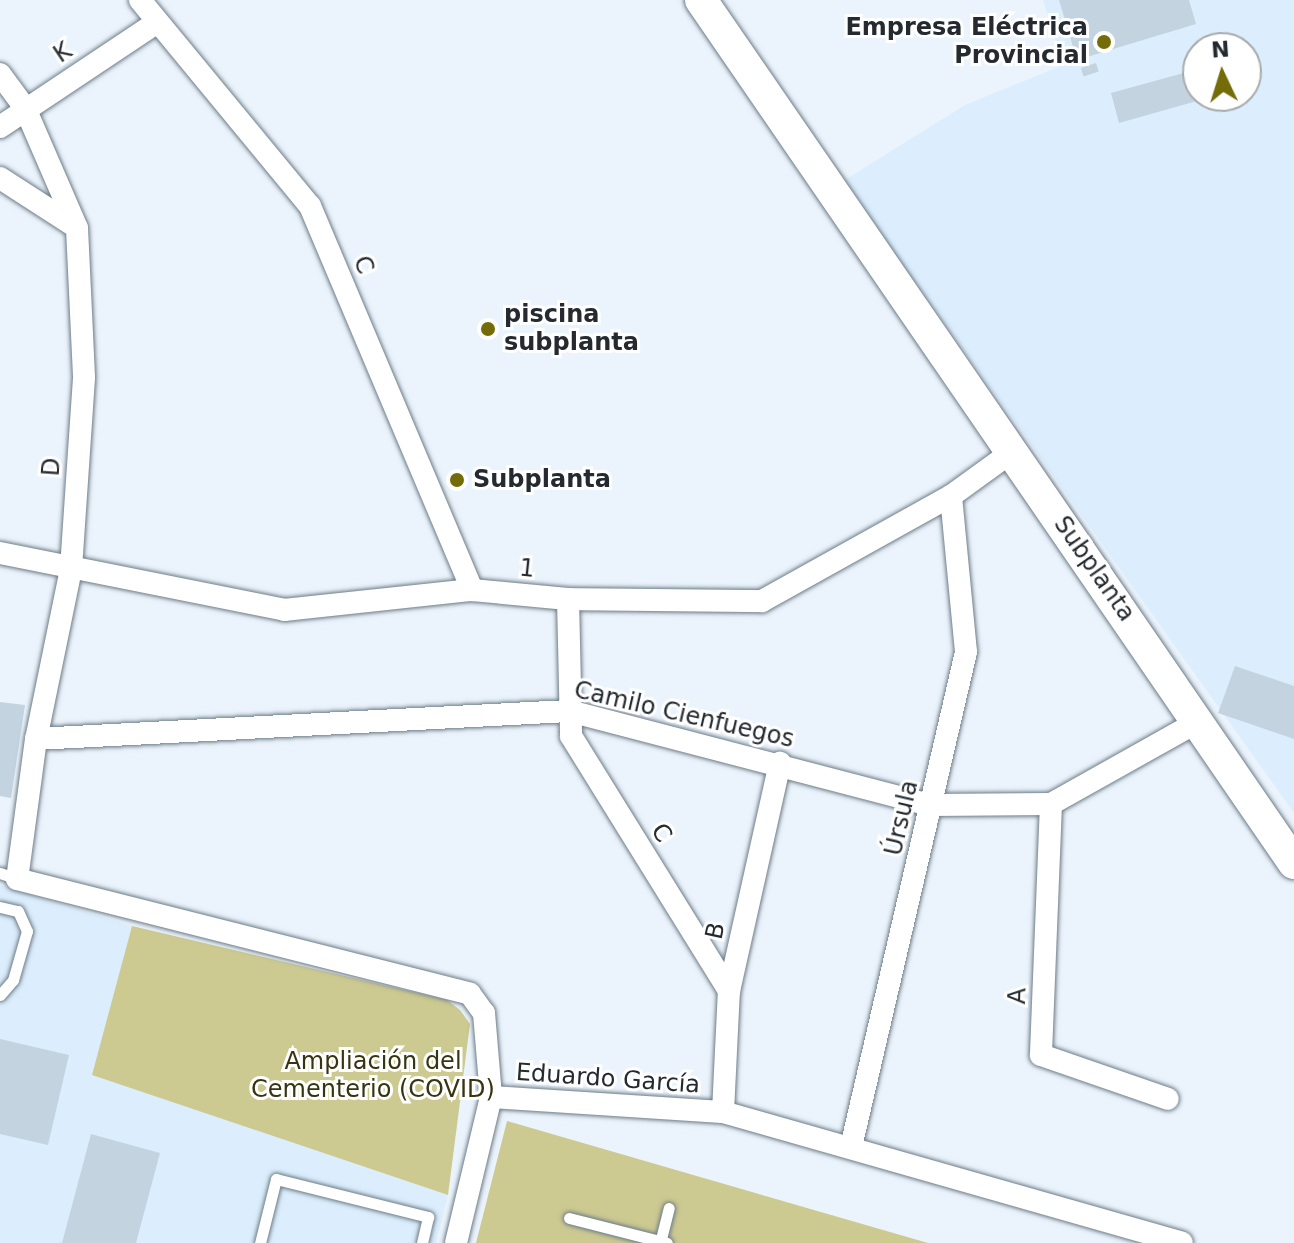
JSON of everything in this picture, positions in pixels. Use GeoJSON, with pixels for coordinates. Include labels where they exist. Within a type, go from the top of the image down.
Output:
{"type":"FeatureCollection","features":[{"type":"Feature","properties":{"kind":"street","name":"C"},"geometry":{"type":"LineString","coordinates":[[140,0],[310,206],[472,590]]}},
{"type":"Feature","properties":{"kind":"street","name":"Subplanta"},"geometry":{"type":"LineString","coordinates":[[701,0],[1294,863]]}},
{"type":"Feature","properties":{"kind":"street","name":"K"},"geometry":{"type":"LineString","coordinates":[[0,127],[156,23]]}},
{"type":"Feature","properties":{"kind":"street","name":"D"},"geometry":{"type":"LineString","coordinates":[[0,74],[26,110],[77,228],[84,378],[71,569],[9,876]]}},
{"type":"Feature","properties":{"kind":"street"},"geometry":{"type":"LineString","coordinates":[[0,178],[77,228]]}},
{"type":"Feature","properties":{"kind":"street","name":"1"},"geometry":{"type":"LineString","coordinates":[[0,553],[284,610],[472,590],[568,599],[762,601],[951,496],[1013,451]]}},
{"type":"Feature","properties":{"kind":"street","name":"Úrsula"},"geometry":{"type":"LineString","coordinates":[[851,1147],[966,652],[951,496]]}},
{"type":"Feature","properties":{"kind":"street","name":"C"},"geometry":{"type":"LineString","coordinates":[[568,599],[571,736],[729,991]]}},
{"type":"Feature","properties":{"kind":"street","name":"Camilo Cienfuegos"},"geometry":{"type":"LineString","coordinates":[[36,739],[569,711],[780,763],[931,805],[1051,804],[1199,721]]}},
{"type":"Feature","properties":{"kind":"street","name":"B"},"geometry":{"type":"LineString","coordinates":[[723,1112],[729,991],[780,763]]}},
{"type":"Feature","properties":{"kind":"street","name":"A"},"geometry":{"type":"LineString","coordinates":[[1051,804],[1041,1055],[1168,1099]]}},
{"type":"Feature","properties":{"kind":"street","name":"Eduardo García"},"geometry":{"type":"LineString","coordinates":[[9,876],[470,994],[484,1013],[491,1097],[723,1112],[1182,1243]]}},
{"type":"Feature","properties":{"kind":"street"},"geometry":{"type":"LineString","coordinates":[[456,1243],[491,1097]]}},
{"type":"Feature","properties":{"kind":"lane"},"geometry":{"type":"LineString","coordinates":[[0,907],[18,911],[27,931],[13,980],[0,995]]}},
{"type":"Feature","properties":{"kind":"lane"},"geometry":{"type":"LineString","coordinates":[[260,1243],[276,1179],[428,1217],[422,1243]]}},
{"type":"Feature","properties":{"kind":"lane"},"geometry":{"type":"LineString","coordinates":[[569,1218],[662,1243],[669,1208]]}},
{"type":"Feature","properties":{"kind":"shaded area"},"geometry":{"type":"Polygon","coordinates":[[[1043,0],[1294,0],[1294,813],[843,181],[965,105],[1063,65],[1043,0]]]}},
{"type":"Feature","properties":{"kind":"shaded area"},"geometry":{"type":"Polygon","coordinates":[[[0,885],[132,926],[93,1075],[448,1195],[436,1243],[0,1243],[0,885]]]}},
{"type":"Feature","properties":{"kind":"green space","name":"Ampliación del Cementerio (COVID)"},"geometry":{"type":"Polygon","coordinates":[[[132,926],[447,1000],[460,1010],[470,1024],[448,1195],[92,1075],[132,926]]]}},
{"type":"Feature","properties":{"kind":"green space"},"geometry":{"type":"Polygon","coordinates":[[[507,1121],[928,1243],[476,1243],[507,1121]]]}},
{"type":"Feature","properties":{"kind":"building","name":"Empresa Eléctrica Provincial"},"geometry":{"type":"Polygon","coordinates":[[[1059,0],[1189,0],[1196,24],[1077,60],[1059,0]]]}},
{"type":"Feature","properties":{"kind":"building"},"geometry":{"type":"Polygon","coordinates":[[[1096,63],[1099,72],[1084,77],[1081,68],[1096,63]]]}},
{"type":"Feature","properties":{"kind":"building"},"geometry":{"type":"Polygon","coordinates":[[[1182,73],[1182,105],[1119,123],[1111,93],[1182,73]]]}},
{"type":"Feature","properties":{"kind":"building"},"geometry":{"type":"Polygon","coordinates":[[[1235,666],[1294,686],[1294,739],[1218,713],[1235,666]]]}},
{"type":"Feature","properties":{"kind":"building"},"geometry":{"type":"Polygon","coordinates":[[[0,702],[25,705],[11,798],[0,796],[0,702]]]}},
{"type":"Feature","properties":{"kind":"building"},"geometry":{"type":"Polygon","coordinates":[[[0,1039],[69,1055],[48,1145],[0,1134],[0,1039]]]}},
{"type":"Feature","properties":{"kind":"building"},"geometry":{"type":"Polygon","coordinates":[[[91,1134],[160,1153],[136,1243],[62,1243],[91,1134]]]}},
{"type":"Feature","properties":{"kind":"place","name":"Empresa Eléctrica Provincial"},"geometry":{"type":"Point","coordinates":[1104,42]}},
{"type":"Feature","properties":{"kind":"place","name":"piscina subplanta"},"geometry":{"type":"Point","coordinates":[488,329]}},
{"type":"Feature","properties":{"kind":"place","name":"Subplanta"},"geometry":{"type":"Point","coordinates":[457,480]}}]}
